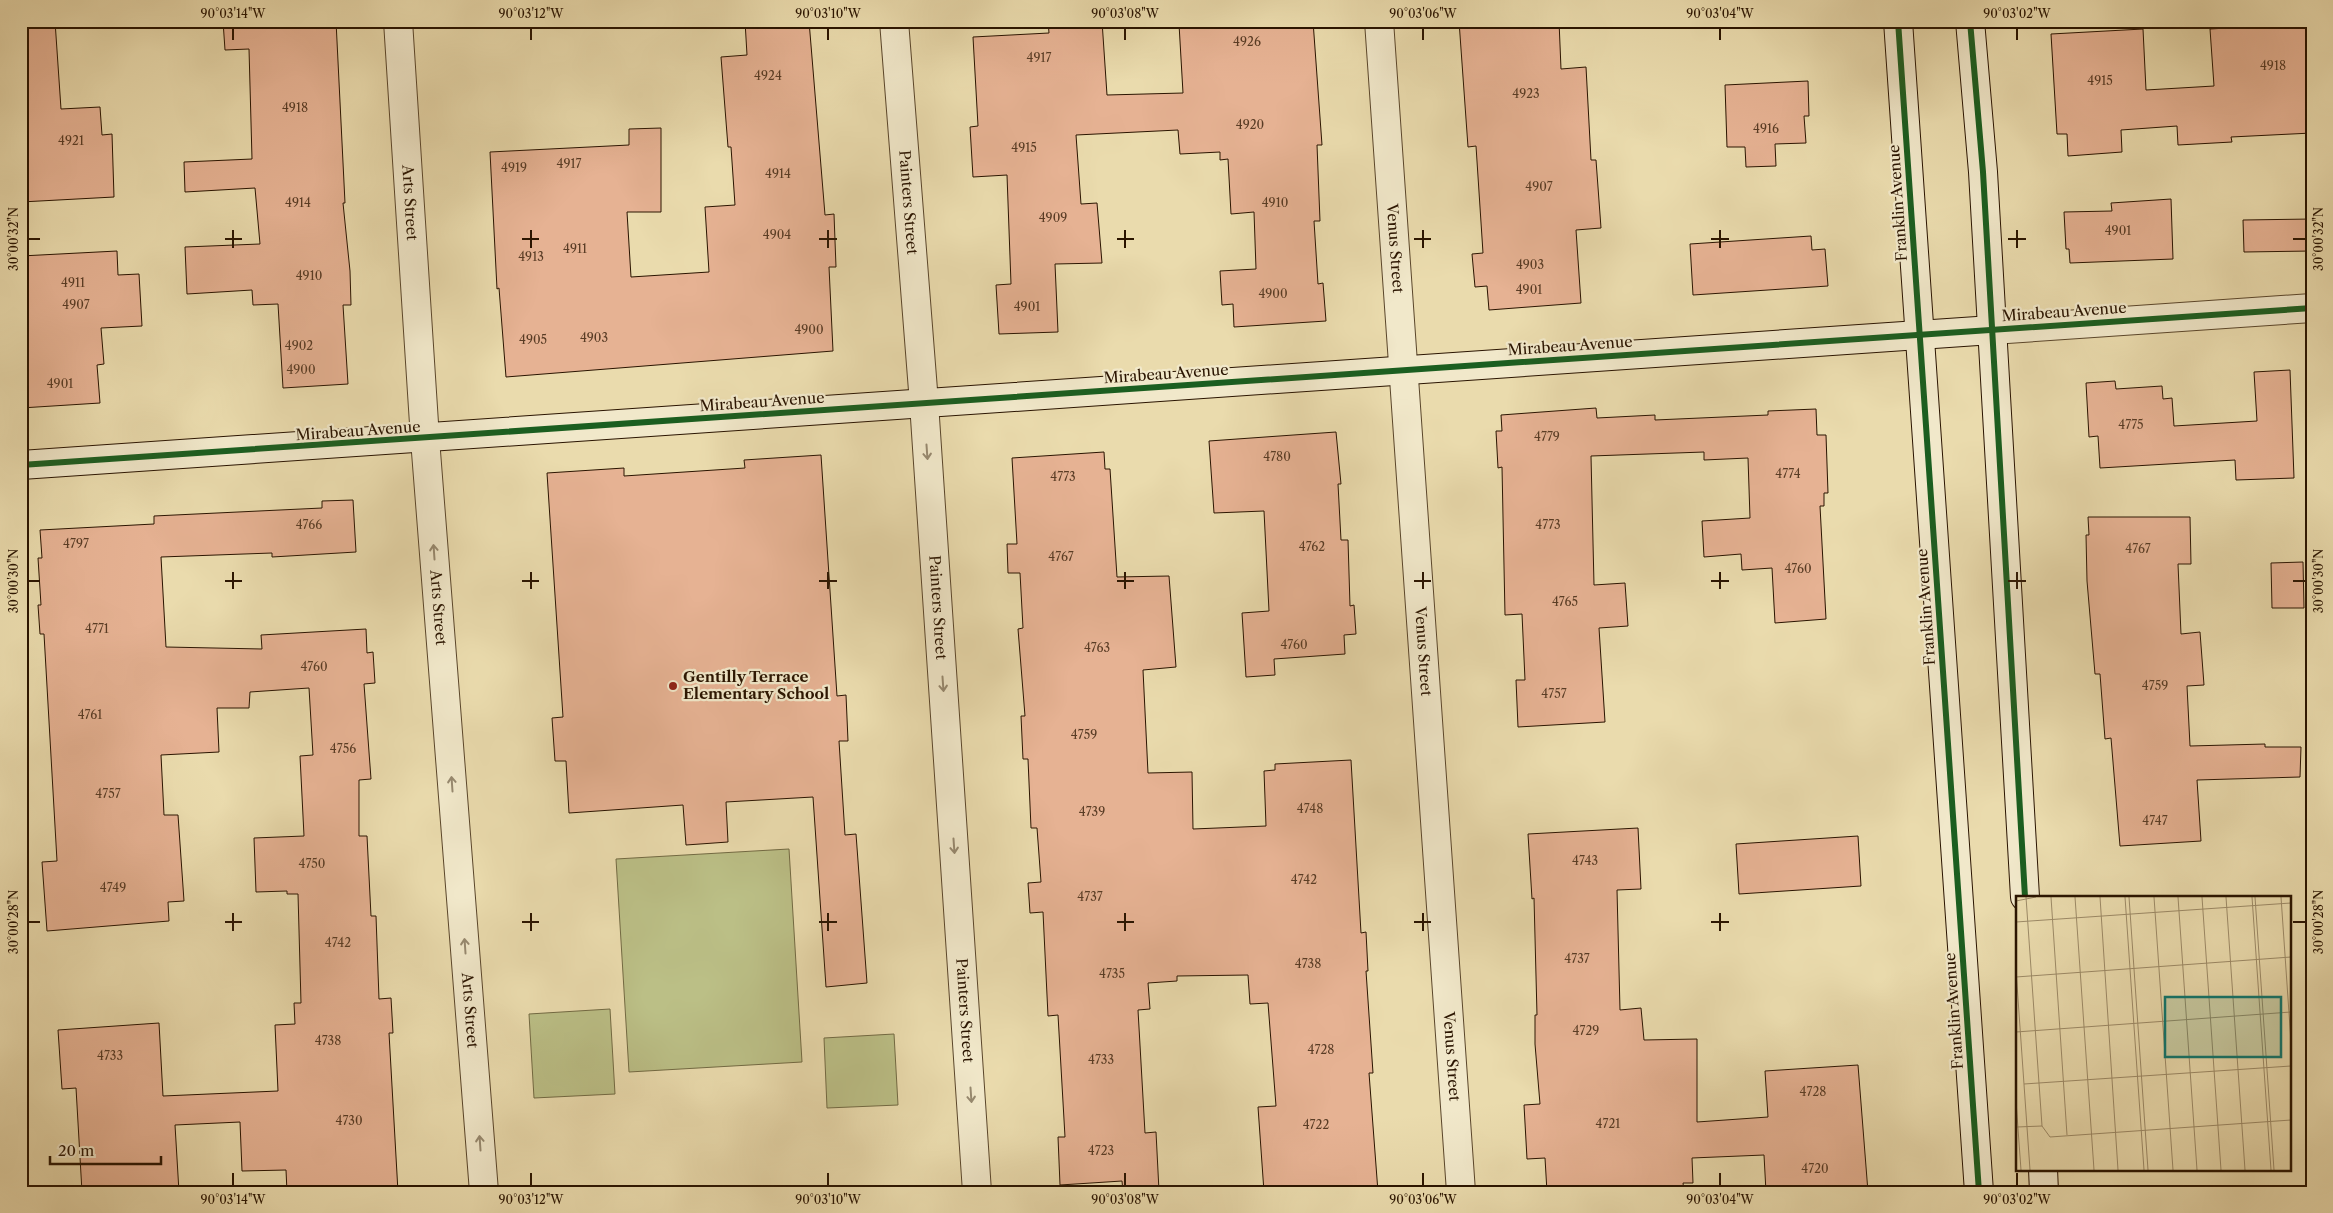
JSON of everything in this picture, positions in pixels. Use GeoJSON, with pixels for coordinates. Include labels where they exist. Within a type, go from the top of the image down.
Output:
{"type":"FeatureCollection","features":[{"type":"Feature","properties":{"kind":"street","name":"Arts Street"},"geometry":{"type":"LineString","coordinates":[[398,21],[426,439],[484,1192]]}},
{"type":"Feature","properties":{"kind":"street","name":"Painters Street"},"geometry":{"type":"LineString","coordinates":[[894,21],[924,403],[977,1192]]}},
{"type":"Feature","properties":{"kind":"street","name":"Venus Street"},"geometry":{"type":"LineString","coordinates":[[1379,21],[1461,1192]]}},
{"type":"Feature","properties":{"kind":"street","name":"Franklin Avenue"},"geometry":{"type":"LineString","coordinates":[[1898,21],[1979,1192]]}},
{"type":"Feature","properties":{"kind":"street"},"geometry":{"type":"LineString","coordinates":[[1970,21],[1983,172],[2025,896]]}},
{"type":"Feature","properties":{"kind":"street","name":"Mirabeau Avenue"},"geometry":{"type":"LineString","coordinates":[[21,465],[426,439],[2312,308]]}},
{"type":"Feature","properties":{"kind":"street"},"geometry":{"type":"LineString","coordinates":[[2042,1170],[2044,1192]]}},
{"type":"Feature","properties":{"kind":"green space"},"geometry":{"type":"Polygon","coordinates":[[[789,849],[802,1062],[629,1072],[616,859],[789,849]]]}},
{"type":"Feature","properties":{"kind":"green space"},"geometry":{"type":"Polygon","coordinates":[[[610,1009],[615,1094],[534,1098],[529,1014],[610,1009]]]}},
{"type":"Feature","properties":{"kind":"green space"},"geometry":{"type":"Polygon","coordinates":[[[894,1034],[898,1105],[827,1108],[824,1038],[894,1034]]]}},
{"type":"Feature","properties":{"kind":"building"},"geometry":{"type":"Polygon","coordinates":[[[21,21],[55,21],[61,109],[100,107],[102,135],[112,134],[114,197],[21,202],[21,21]]]}},
{"type":"Feature","properties":{"kind":"building"},"geometry":{"type":"Polygon","coordinates":[[[223,21],[336,21],[345,203],[343,203],[350,271],[351,305],[343,305],[348,384],[283,388],[278,304],[253,305],[252,290],[187,294],[185,247],[260,244],[255,188],[185,192],[184,162],[252,159],[249,49],[225,50],[223,21]]]}},
{"type":"Feature","properties":{"kind":"building"},"geometry":{"type":"Polygon","coordinates":[[[745,21],[809,21],[825,215],[834,214],[836,267],[829,267],[833,351],[506,377],[499,288],[497,289],[490,152],[629,145],[629,129],[661,128],[661,212],[627,212],[631,277],[709,272],[705,207],[735,205],[731,147],[728,147],[721,57],[747,55],[745,21]]]}},
{"type":"Feature","properties":{"kind":"building"},"geometry":{"type":"Polygon","coordinates":[[[1048,21],[1102,21],[1107,95],[1183,93],[1179,24],[1216,21],[1313,21],[1322,145],[1317,145],[1320,221],[1314,221],[1318,284],[1323,283],[1326,321],[1234,327],[1233,304],[1222,305],[1220,271],[1256,269],[1254,212],[1231,214],[1228,159],[1220,160],[1220,152],[1180,154],[1178,130],[1076,135],[1081,204],[1097,203],[1102,263],[1055,264],[1058,332],[999,334],[996,285],[1011,284],[1007,175],[973,177],[970,127],[978,126],[973,37],[1049,33],[1048,21]]]}},
{"type":"Feature","properties":{"kind":"building"},"geometry":{"type":"Polygon","coordinates":[[[1459,21],[1559,21],[1561,69],[1586,67],[1591,160],[1596,160],[1601,228],[1576,230],[1581,303],[1489,310],[1487,286],[1475,287],[1472,254],[1483,253],[1476,146],[1468,147],[1459,21]]]}},
{"type":"Feature","properties":{"kind":"building"},"geometry":{"type":"Polygon","coordinates":[[[2312,23],[2312,133],[2231,137],[2232,142],[2178,145],[2177,126],[2121,130],[2122,152],[2068,156],[2067,134],[2057,134],[2051,34],[2143,29],[2146,90],[2214,86],[2210,29],[2312,23]]]}},
{"type":"Feature","properties":{"kind":"building"},"geometry":{"type":"Polygon","coordinates":[[[1808,81],[1809,116],[1804,116],[1806,143],[1775,144],[1776,166],[1746,167],[1745,147],[1727,147],[1725,85],[1808,81]]]}},
{"type":"Feature","properties":{"kind":"building"},"geometry":{"type":"Polygon","coordinates":[[[2171,199],[2173,259],[2070,263],[2069,249],[2066,249],[2064,212],[2112,211],[2111,203],[2171,199]]]}},
{"type":"Feature","properties":{"kind":"building"},"geometry":{"type":"Polygon","coordinates":[[[2312,219],[2312,251],[2244,252],[2243,220],[2312,219]]]}},
{"type":"Feature","properties":{"kind":"building"},"geometry":{"type":"Polygon","coordinates":[[[1811,236],[1812,250],[1825,249],[1828,286],[1693,295],[1690,244],[1811,236]]]}},
{"type":"Feature","properties":{"kind":"building"},"geometry":{"type":"Polygon","coordinates":[[[117,251],[118,275],[139,274],[142,326],[101,328],[104,364],[97,365],[100,403],[21,408],[21,256],[117,251]]]}},
{"type":"Feature","properties":{"kind":"building"},"geometry":{"type":"Polygon","coordinates":[[[2290,370],[2294,478],[2236,480],[2235,460],[2100,468],[2098,436],[2089,437],[2086,383],[2115,381],[2116,389],[2162,386],[2163,399],[2172,398],[2174,426],[2257,421],[2254,372],[2290,370]]]}},
{"type":"Feature","properties":{"kind":"building"},"geometry":{"type":"Polygon","coordinates":[[[1596,408],[1597,418],[1655,415],[1655,420],[1768,415],[1768,411],[1816,409],[1817,435],[1826,435],[1828,493],[1824,493],[1824,506],[1820,506],[1826,619],[1775,623],[1772,568],[1742,570],[1741,554],[1704,557],[1702,521],[1750,518],[1748,458],[1704,460],[1704,452],[1591,456],[1594,585],[1625,583],[1628,626],[1599,628],[1605,722],[1518,727],[1516,680],[1525,680],[1522,614],[1505,615],[1502,467],[1498,468],[1496,431],[1502,431],[1501,415],[1596,408]]]}},
{"type":"Feature","properties":{"kind":"building"},"geometry":{"type":"Polygon","coordinates":[[[1336,432],[1341,484],[1338,484],[1341,540],[1348,540],[1350,606],[1354,605],[1356,634],[1344,635],[1345,654],[1274,659],[1275,675],[1246,677],[1242,613],[1269,611],[1264,511],[1214,513],[1209,441],[1336,432]]]}},
{"type":"Feature","properties":{"kind":"building"},"geometry":{"type":"Polygon","coordinates":[[[1104,452],[1105,469],[1110,469],[1117,577],[1169,576],[1176,667],[1143,670],[1148,773],[1192,772],[1193,829],[1266,826],[1264,771],[1275,770],[1275,764],[1351,760],[1361,933],[1366,932],[1368,971],[1366,971],[1373,1073],[1369,1073],[1378,1192],[1264,1192],[1258,1107],[1276,1106],[1268,1003],[1250,1004],[1248,975],[1177,976],[1177,981],[1148,983],[1150,1009],[1138,1010],[1145,1133],[1156,1132],[1159,1191],[1123,1192],[1122,1181],[1060,1185],[1058,1137],[1065,1137],[1058,1015],[1048,1016],[1043,912],[1030,913],[1028,883],[1041,882],[1037,828],[1031,828],[1028,759],[1023,759],[1021,716],[1025,716],[1018,629],[1023,628],[1020,573],[1008,573],[1007,544],[1017,544],[1012,458],[1104,452]]]}},
{"type":"Feature","properties":{"kind":"building"},"geometry":{"type":"Polygon","coordinates":[[[821,455],[837,696],[846,695],[848,741],[839,741],[845,835],[856,834],[867,983],[826,987],[813,797],[726,802],[728,842],[686,845],[683,805],[569,813],[566,761],[555,761],[552,718],[563,717],[547,473],[624,468],[624,476],[745,468],[744,460],[821,455]]]}},
{"type":"Feature","properties":{"kind":"building"},"geometry":{"type":"Polygon","coordinates":[[[353,500],[356,552],[272,557],[272,553],[161,557],[166,647],[262,649],[261,635],[366,629],[367,653],[373,652],[375,683],[364,684],[371,779],[359,780],[359,836],[367,836],[371,916],[376,916],[379,999],[391,998],[393,1033],[389,1033],[398,1192],[287,1192],[286,1170],[242,1171],[240,1122],[175,1125],[179,1192],[82,1192],[76,1088],[62,1089],[58,1030],[159,1023],[163,1096],[278,1091],[275,1025],[295,1024],[294,1003],[301,1003],[298,894],[287,894],[287,891],[256,892],[254,838],[304,836],[300,756],[313,755],[309,688],[250,692],[249,708],[217,708],[219,752],[161,755],[164,815],[178,815],[184,901],[168,902],[169,921],[47,931],[42,862],[57,861],[44,634],[40,634],[38,605],[41,605],[38,558],[42,558],[40,530],[154,524],[154,516],[322,508],[322,501],[353,500]]]}},
{"type":"Feature","properties":{"kind":"building"},"geometry":{"type":"Polygon","coordinates":[[[2088,517],[2190,517],[2191,564],[2178,564],[2181,634],[2200,632],[2204,685],[2187,686],[2190,746],[2265,744],[2265,747],[2301,747],[2300,777],[2197,780],[2201,841],[2120,846],[2111,738],[2105,739],[2100,674],[2095,674],[2087,581],[2086,535],[2089,535],[2088,517]]]}},
{"type":"Feature","properties":{"kind":"building"},"geometry":{"type":"Polygon","coordinates":[[[2303,562],[2304,608],[2272,608],[2271,563],[2303,562]]]}},
{"type":"Feature","properties":{"kind":"building"},"geometry":{"type":"Polygon","coordinates":[[[1638,828],[1641,889],[1617,890],[1620,1010],[1641,1008],[1644,1040],[1697,1039],[1697,1122],[1768,1117],[1765,1071],[1858,1065],[1868,1192],[1766,1192],[1764,1155],[1692,1158],[1693,1183],[1683,1183],[1684,1192],[1547,1192],[1545,1158],[1527,1159],[1524,1105],[1540,1104],[1535,1044],[1535,1015],[1537,1015],[1534,898],[1532,899],[1528,834],[1638,828]]]}},
{"type":"Feature","properties":{"kind":"building"},"geometry":{"type":"Polygon","coordinates":[[[1858,836],[1861,886],[1739,894],[1736,844],[1858,836]]]}},
{"type":"Feature","properties":{"kind":"cycle path"},"geometry":{"type":"LineString","coordinates":[[1898,21],[1979,1192]]}},
{"type":"Feature","properties":{"kind":"cycle path"},"geometry":{"type":"LineString","coordinates":[[1970,21],[1983,172],[2025,896]]}},
{"type":"Feature","properties":{"kind":"cycle path"},"geometry":{"type":"LineString","coordinates":[[21,465],[2312,308]]}},
{"type":"Feature","properties":{"kind":"place","name":"Gentilly Terrace Elementary School"},"geometry":{"type":"Point","coordinates":[673,686]}}]}
